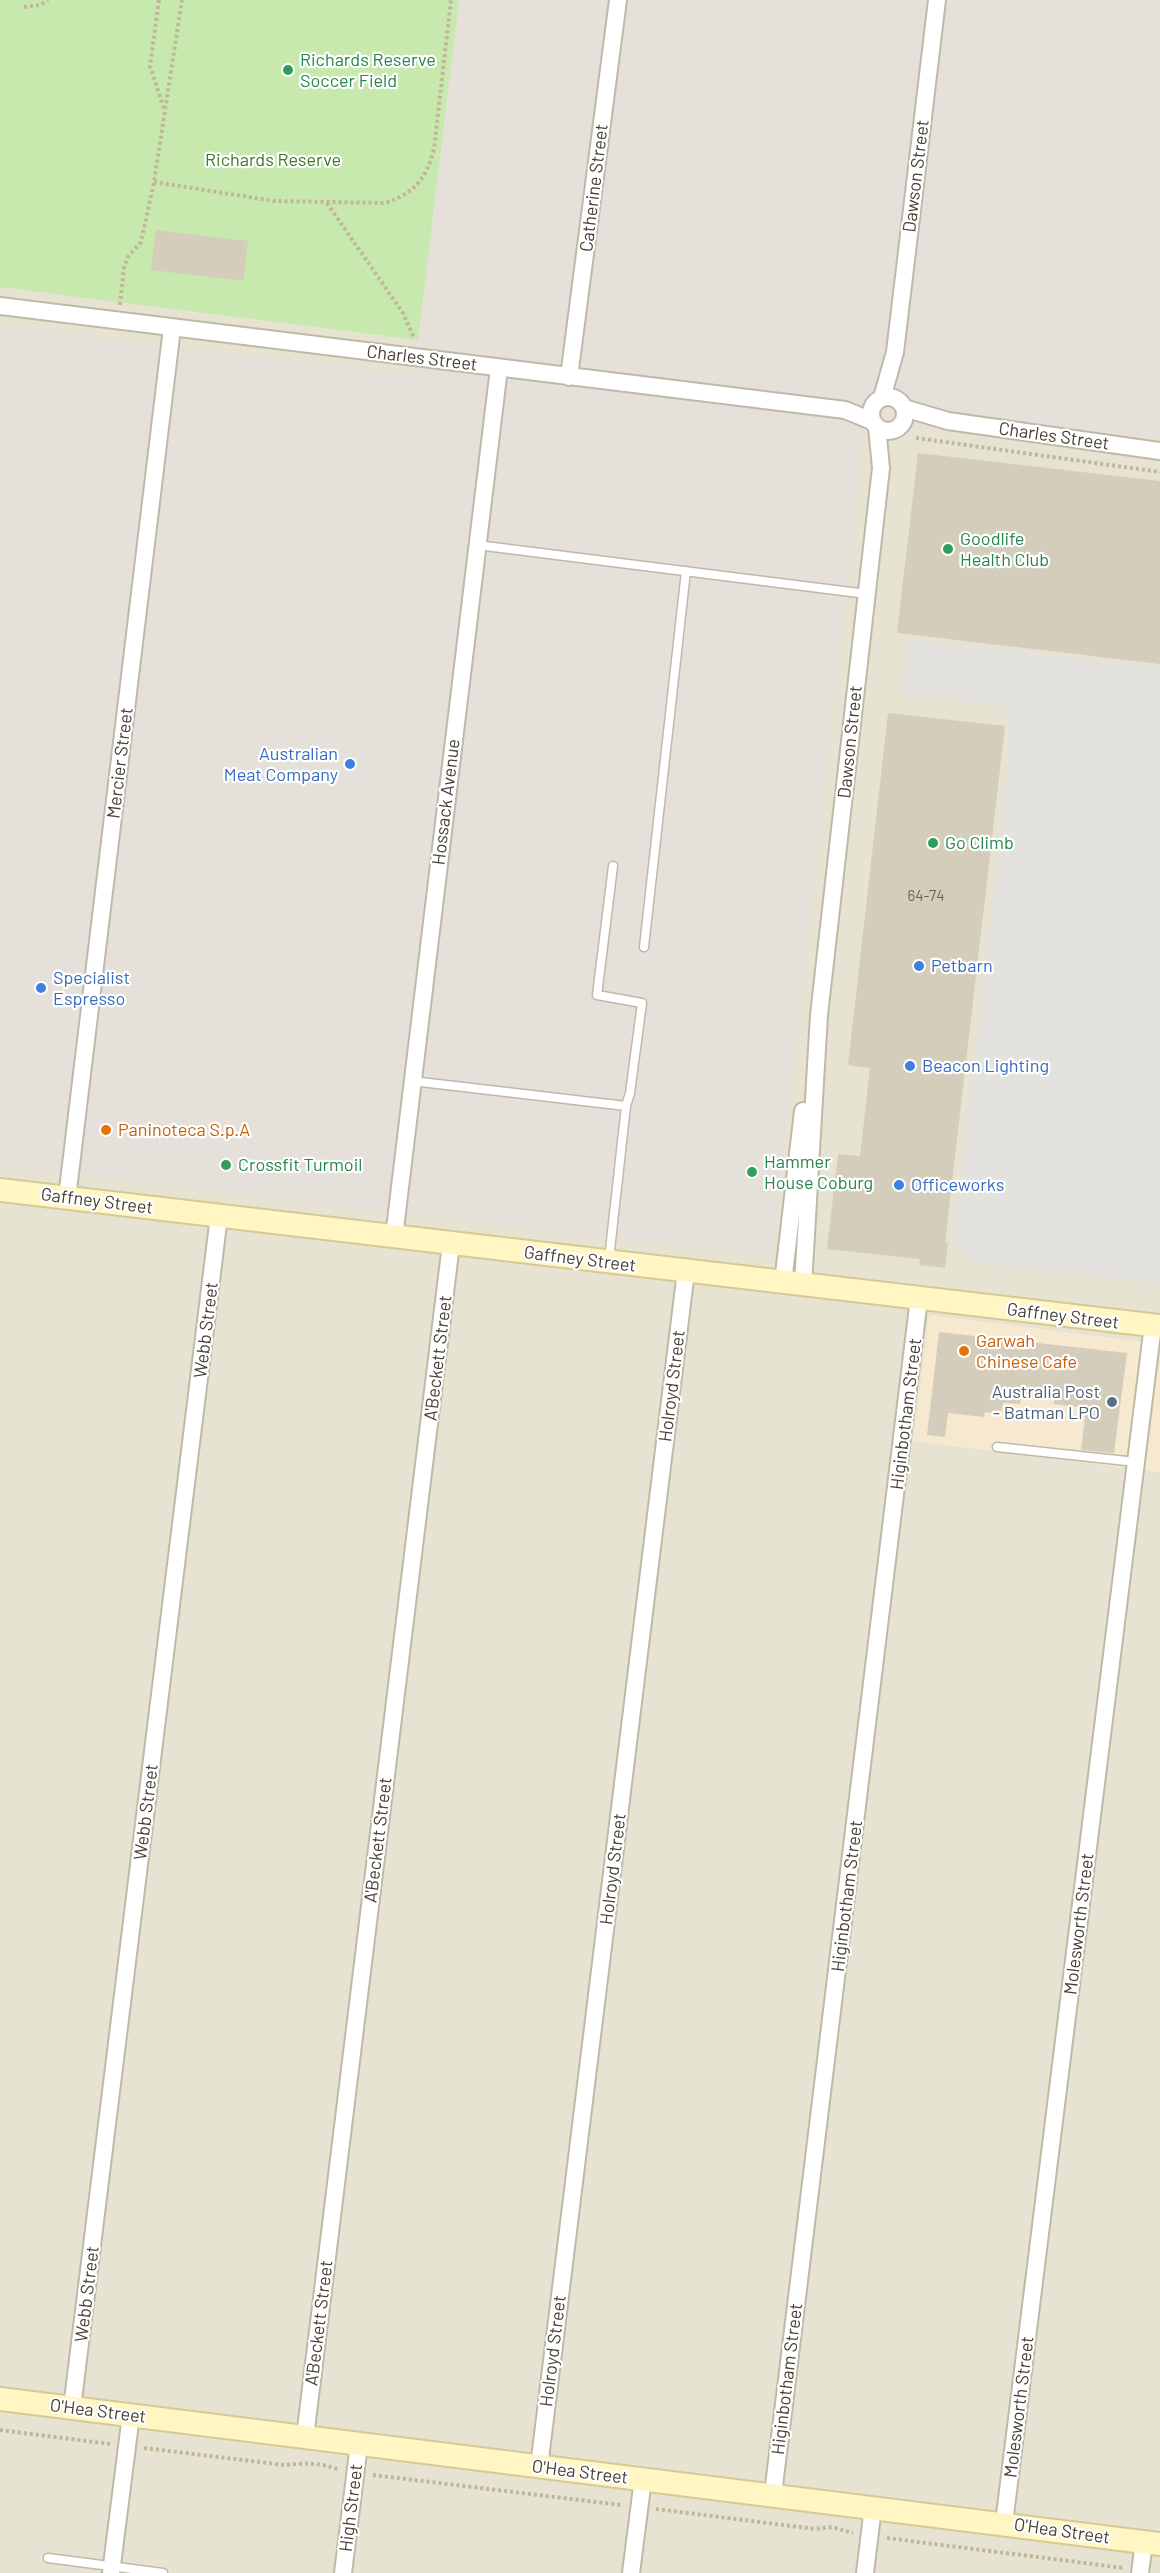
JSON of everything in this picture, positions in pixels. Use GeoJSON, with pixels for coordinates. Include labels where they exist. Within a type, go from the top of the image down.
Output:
{"type":"FeatureCollection","features":[{"type":"Feature","properties":{"kind":"street","name":"Catherine Street"},"geometry":{"type":"LineString","coordinates":[[569,376],[618,0]]}},
{"type":"Feature","properties":{"kind":"street","name":"Dawson Street"},"geometry":{"type":"LineString","coordinates":[[793,1284],[804,1096],[819,1015],[937,0]]}},
{"type":"Feature","properties":{"kind":"street","name":"Charles Street"},"geometry":{"type":"LineString","coordinates":[[0,306],[948,421],[1160,451]]}},
{"type":"Feature","properties":{"kind":"street","name":"Mercier Street"},"geometry":{"type":"LineString","coordinates":[[67,1198],[172,328]]}},
{"type":"Feature","properties":{"kind":"street","name":"Hossack Avenue"},"geometry":{"type":"LineString","coordinates":[[394,1237],[499,368]]}},
{"type":"Feature","properties":{"kind":"street","name":"Gaffney Street"},"geometry":{"type":"LineString","coordinates":[[0,1190],[1156,1326]]}},
{"type":"Feature","properties":{"kind":"street","name":"Webb Street"},"geometry":{"type":"LineString","coordinates":[[72,2408],[219,1216]]}},
{"type":"Feature","properties":{"kind":"street","name":"A'Beckett Street"},"geometry":{"type":"LineString","coordinates":[[305,2437],[451,1244]]}},
{"type":"Feature","properties":{"kind":"street","name":"Holroyd Street"},"geometry":{"type":"LineString","coordinates":[[539,2467],[686,1271]]}},
{"type":"Feature","properties":{"kind":"street","name":"Higinbotham Street"},"geometry":{"type":"LineString","coordinates":[[773,2494],[920,1298]]}},
{"type":"Feature","properties":{"kind":"street","name":"Molesworth Street"},"geometry":{"type":"LineString","coordinates":[[1004,2523],[1136,1462],[1156,1326]]}},
{"type":"Feature","properties":{"kind":"street","name":"O'Hea Street"},"geometry":{"type":"LineString","coordinates":[[0,2399],[1152,2543]]}},
{"type":"Feature","properties":{"kind":"street"},"geometry":{"type":"LineString","coordinates":[[112,2570],[131,2415]]}},
{"type":"Feature","properties":{"kind":"street","name":"High Street"},"geometry":{"type":"LineString","coordinates":[[343,2573],[359,2444]]}},
{"type":"Feature","properties":{"kind":"street"},"geometry":{"type":"LineString","coordinates":[[631,2573],[643,2479]]}},
{"type":"Feature","properties":{"kind":"street"},"geometry":{"type":"LineString","coordinates":[[865,2573],[873,2507]]}},
{"type":"Feature","properties":{"kind":"street"},"geometry":{"type":"LineString","coordinates":[[1140,2571],[1152,2543]]}},
{"type":"Feature","properties":{"kind":"lane"},"geometry":{"type":"LineString","coordinates":[[477,545],[867,594]]}},
{"type":"Feature","properties":{"kind":"lane"},"geometry":{"type":"LineString","coordinates":[[644,947],[686,571]]}},
{"type":"Feature","properties":{"kind":"lane"},"geometry":{"type":"LineString","coordinates":[[609,1262],[626,1106],[630,1093],[642,1003],[597,995],[613,866]]}},
{"type":"Feature","properties":{"kind":"lane"},"geometry":{"type":"LineString","coordinates":[[412,1081],[626,1106]]}},
{"type":"Feature","properties":{"kind":"lane"},"geometry":{"type":"LineString","coordinates":[[997,1447],[1136,1462]]}},
{"type":"Feature","properties":{"kind":"lane"},"geometry":{"type":"LineString","coordinates":[[48,2558],[112,2570],[163,2573]]}},
{"type":"Feature","properties":{"kind":"path"},"geometry":{"type":"LineString","coordinates":[[24,7],[40,5],[48,0]]}},
{"type":"Feature","properties":{"kind":"path"},"geometry":{"type":"LineString","coordinates":[[159,0],[150,66],[165,109]]}},
{"type":"Feature","properties":{"kind":"path"},"geometry":{"type":"LineString","coordinates":[[119,306],[124,267],[128,257],[141,242],[154,182],[182,0]]}},
{"type":"Feature","properties":{"kind":"path"},"geometry":{"type":"LineString","coordinates":[[154,182],[274,201],[385,202],[400,198],[412,190],[428,170],[434,149],[451,0]]}},
{"type":"Feature","properties":{"kind":"path"},"geometry":{"type":"LineString","coordinates":[[327,202],[403,313],[414,338]]}},
{"type":"Feature","properties":{"kind":"path"},"geometry":{"type":"LineString","coordinates":[[916,438],[1160,472]]}},
{"type":"Feature","properties":{"kind":"path"},"geometry":{"type":"LineString","coordinates":[[0,2430],[284,2465],[306,2463],[328,2466],[343,2472],[815,2529],[832,2527],[870,2536],[1140,2571]]}},
{"type":"Feature","properties":{"kind":"shaded area"},"geometry":{"type":"Polygon","coordinates":[[[0,0],[1160,0],[1160,2573],[0,2573],[0,0]]]}},
{"type":"Feature","properties":{"kind":"shaded area"},"geometry":{"type":"Polygon","coordinates":[[[459,0],[1160,0],[1160,439],[866,401],[772,1257],[0,1166],[0,327],[413,375],[459,0]]]}},
{"type":"Feature","properties":{"kind":"shaded area"},"geometry":{"type":"Polygon","coordinates":[[[906,639],[1160,668],[1160,1283],[972,1262],[954,1240],[1008,768],[1008,706],[904,694],[906,639]]]}},
{"type":"Feature","properties":{"kind":"shaded area"},"geometry":{"type":"Polygon","coordinates":[[[929,1315],[1160,1344],[1160,1472],[913,1441],[929,1315]]]}},
{"type":"Feature","properties":{"kind":"green space","name":"Richards Reserve"},"geometry":{"type":"Polygon","coordinates":[[[0,0],[459,0],[418,340],[0,287],[0,0]]]}},
{"type":"Feature","properties":{"kind":"building"},"geometry":{"type":"Polygon","coordinates":[[[156,230],[248,241],[243,281],[151,270],[156,230]]]}},
{"type":"Feature","properties":{"kind":"building"},"geometry":{"type":"Polygon","coordinates":[[[918,453],[1160,481],[1160,664],[897,633],[918,453]]]}},
{"type":"Feature","properties":{"kind":"building"},"geometry":{"type":"Polygon","coordinates":[[[888,713],[1005,726],[945,1243],[948,1243],[945,1268],[919,1265],[920,1259],[827,1249],[838,1154],[860,1156],[870,1068],[848,1065],[888,713]]]}},
{"type":"Feature","properties":{"kind":"building"},"geometry":{"type":"Polygon","coordinates":[[[939,1332],[1127,1353],[1114,1453],[1081,1450],[1086,1408],[1054,1404],[1054,1400],[1021,1397],[1020,1404],[1003,1403],[1001,1414],[985,1412],[984,1417],[948,1413],[945,1437],[927,1435],[939,1332]]]}},
{"type":"Feature","properties":{"kind":"place","name":"Richards Reserve Soccer Field"},"geometry":{"type":"Point","coordinates":[288,70]}},
{"type":"Feature","properties":{"kind":"place","name":"Goodlife Health Club"},"geometry":{"type":"Point","coordinates":[948,549]}},
{"type":"Feature","properties":{"kind":"place","name":"Australian Meat Company"},"geometry":{"type":"Point","coordinates":[350,764]}},
{"type":"Feature","properties":{"kind":"place","name":"Go Climb"},"geometry":{"type":"Point","coordinates":[933,843]}},
{"type":"Feature","properties":{"kind":"place","name":"Petbarn"},"geometry":{"type":"Point","coordinates":[919,966]}},
{"type":"Feature","properties":{"kind":"place","name":"Specialist Espresso"},"geometry":{"type":"Point","coordinates":[41,988]}},
{"type":"Feature","properties":{"kind":"place","name":"Beacon Lighting"},"geometry":{"type":"Point","coordinates":[910,1066]}},
{"type":"Feature","properties":{"kind":"place","name":"Paninoteca S.p.A"},"geometry":{"type":"Point","coordinates":[106,1130]}},
{"type":"Feature","properties":{"kind":"place","name":"Crossfit Turmoil"},"geometry":{"type":"Point","coordinates":[226,1165]}},
{"type":"Feature","properties":{"kind":"place","name":"Hammer House Coburg"},"geometry":{"type":"Point","coordinates":[752,1172]}},
{"type":"Feature","properties":{"kind":"place","name":"Officeworks"},"geometry":{"type":"Point","coordinates":[899,1185]}},
{"type":"Feature","properties":{"kind":"place","name":"Garwah Chinese Cafe"},"geometry":{"type":"Point","coordinates":[964,1351]}},
{"type":"Feature","properties":{"kind":"place","name":"Australia Post - Batman LPO"},"geometry":{"type":"Point","coordinates":[1112,1402]}}]}
